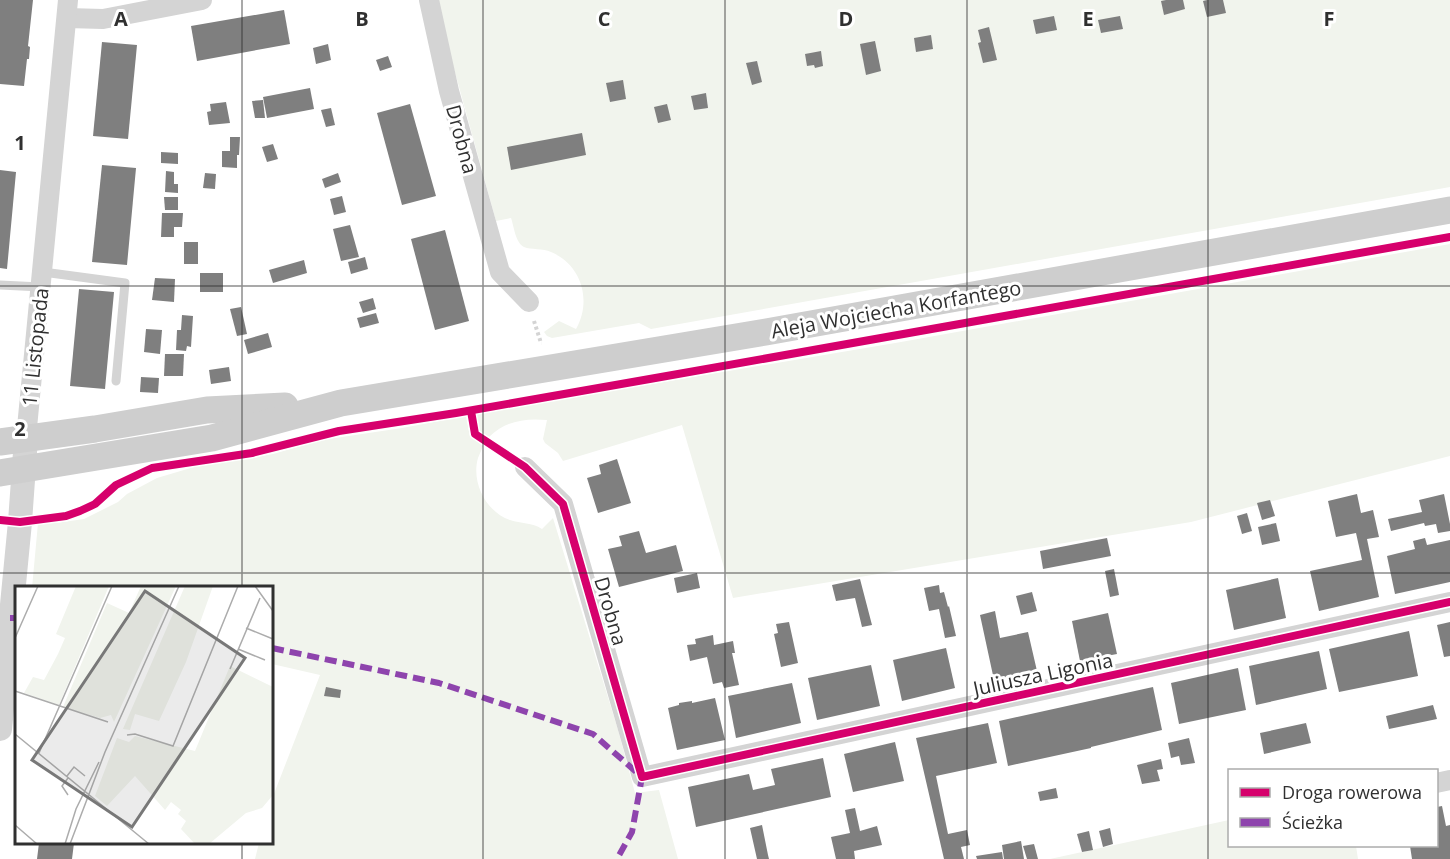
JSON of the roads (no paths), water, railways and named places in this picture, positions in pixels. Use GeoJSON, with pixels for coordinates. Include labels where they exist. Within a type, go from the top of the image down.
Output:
{"type":"FeatureCollection","features":[{"type":"Feature","properties":{"kind":"main road","name":"Aleja Wojciecha Korfantego"},"geometry":{"type":"LineString","coordinates":[[12,471],[212,438],[340,403],[766,332],[1450,210]]}},
{"type":"Feature","properties":{"kind":"main road","name":"Aleja Wojciecha Korfantego"},"geometry":{"type":"LineString","coordinates":[[0,442],[207,411],[340,403]]}},
{"type":"Feature","properties":{"kind":"street"},"geometry":{"type":"LineString","coordinates":[[68,9],[103,19],[202,0]]}},
{"type":"Feature","properties":{"kind":"street","name":"Drobna"},"geometry":{"type":"LineString","coordinates":[[429,0],[449,91],[500,272],[529,302]]}},
{"type":"Feature","properties":{"kind":"street","name":"11 Listopada"},"geometry":{"type":"LineString","coordinates":[[0,729],[20,522],[12,471],[26,438],[68,9]]}},
{"type":"Feature","properties":{"kind":"street","name":"Drobna"},"geometry":{"type":"LineString","coordinates":[[525,467],[563,504],[642,777]]}},
{"type":"Feature","properties":{"kind":"street","name":"Juliusza Ligonia"},"geometry":{"type":"LineString","coordinates":[[642,777],[1450,602]]}},
{"type":"Feature","properties":{"kind":"lane"},"geometry":{"type":"LineString","coordinates":[[0,285],[42,280],[125,283],[116,381]]}}]}
